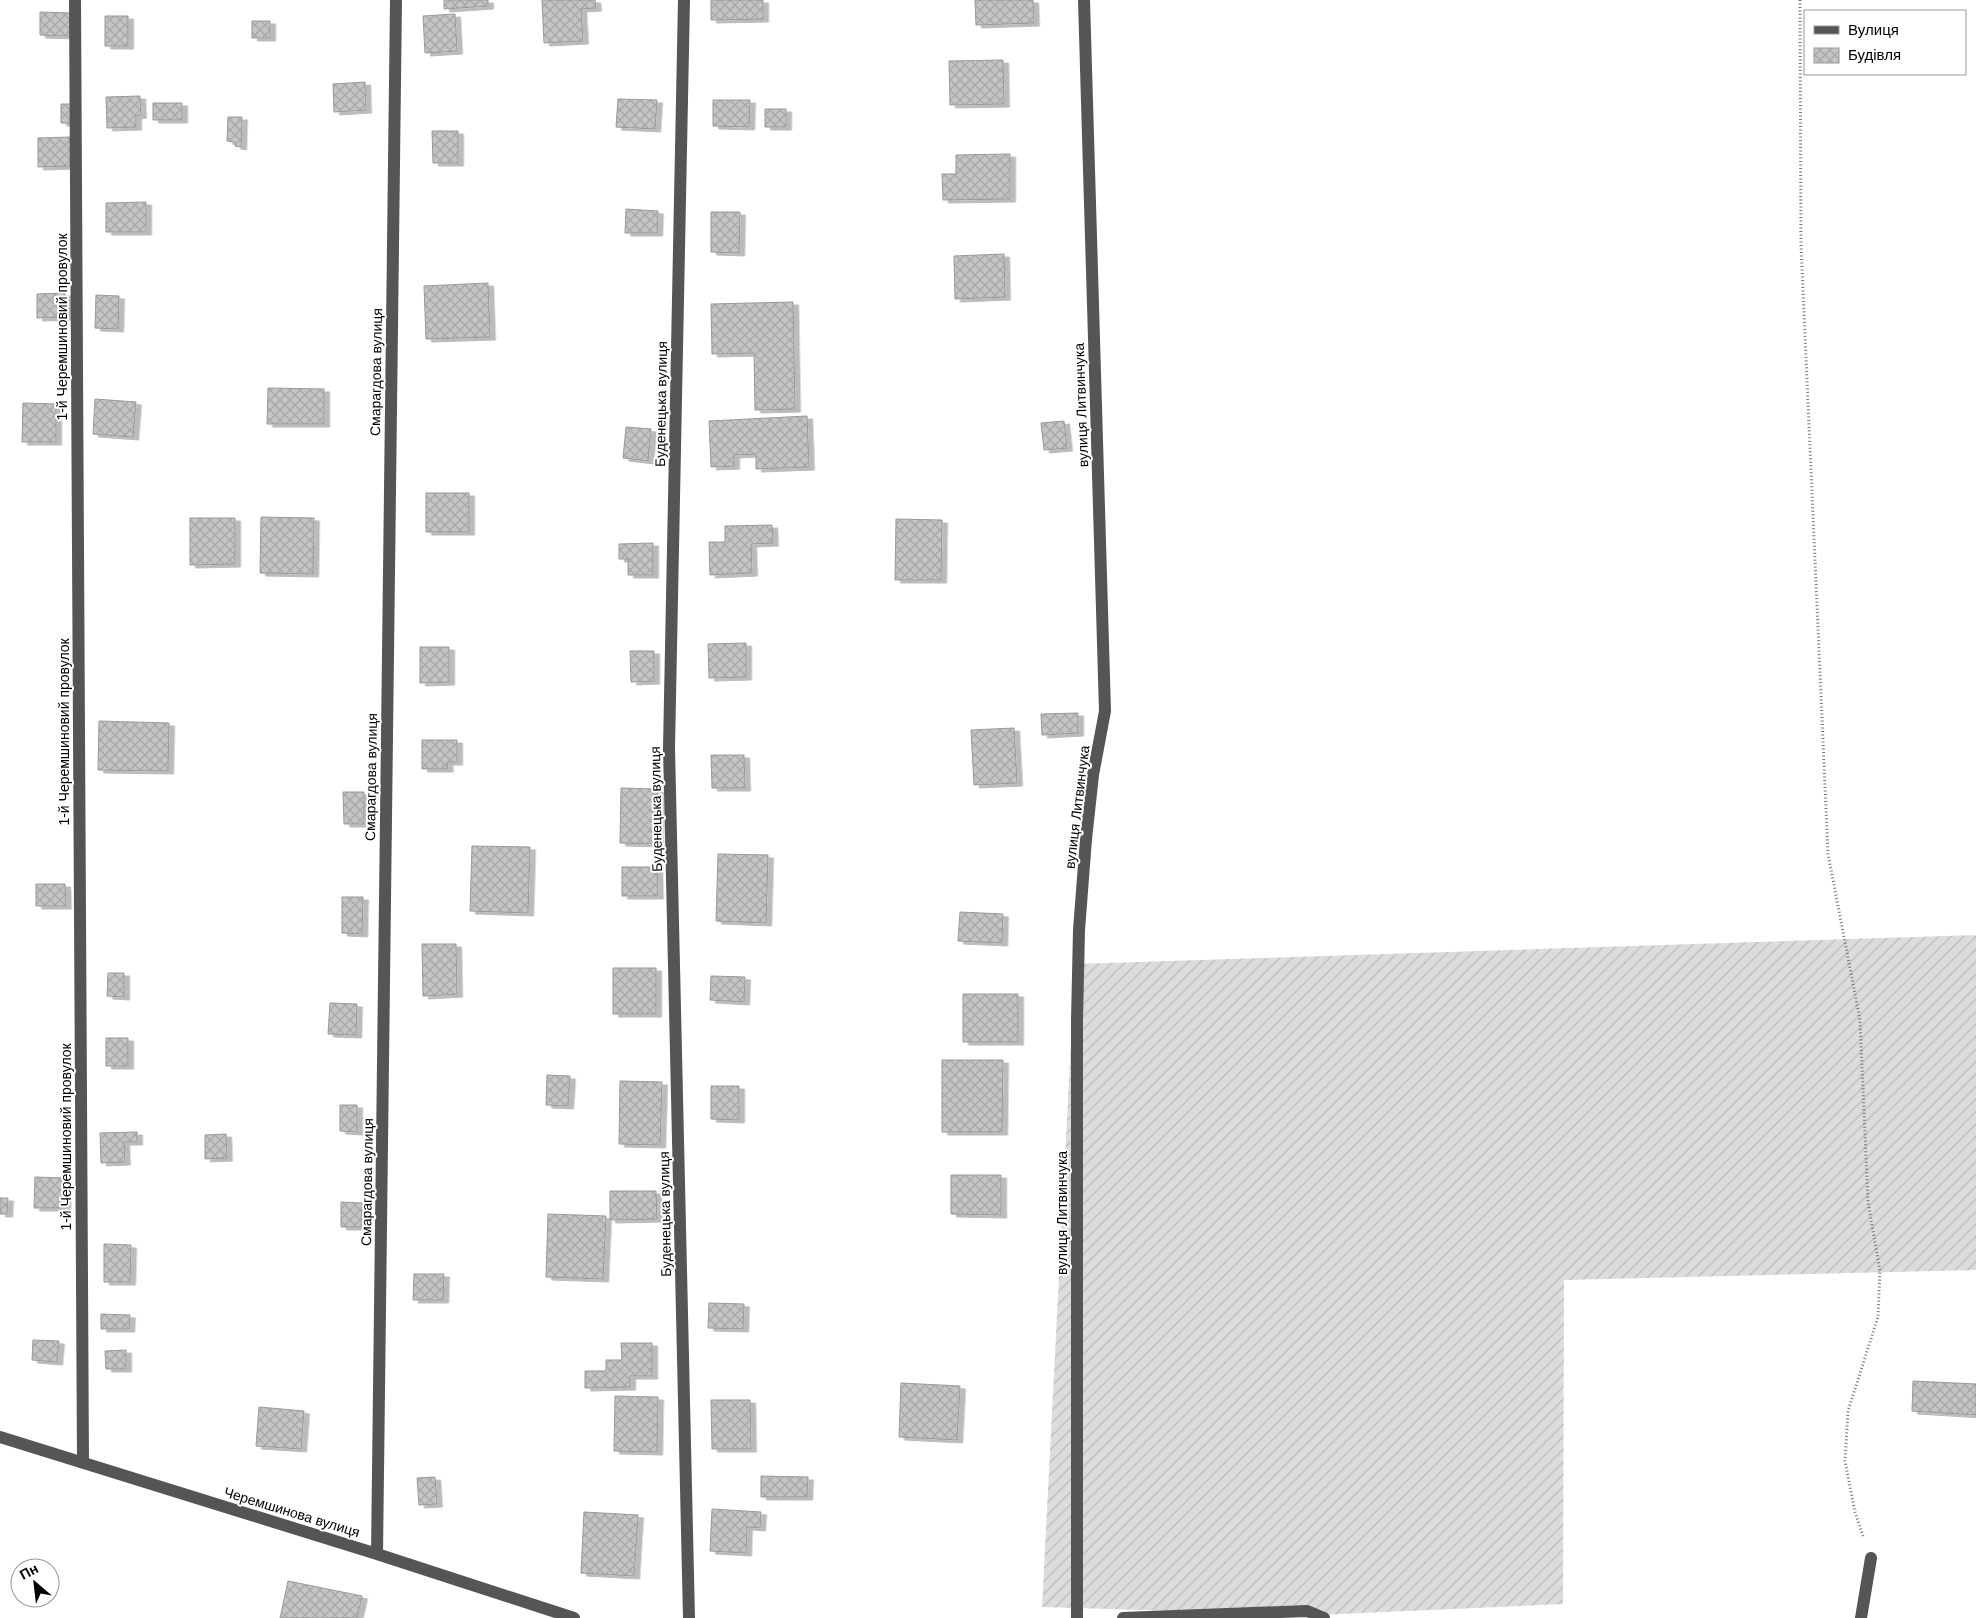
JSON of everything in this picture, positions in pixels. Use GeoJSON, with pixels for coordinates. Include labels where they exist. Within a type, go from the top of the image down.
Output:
{"type":"FeatureCollection","features":[{"type":"Feature","properties":{"kind":"street","name":"1-й Черемшиновий провулок"},"geometry":{"type":"LineString","coordinates":[[75,0],[83,1464]]}},
{"type":"Feature","properties":{"kind":"street","name":"Смарагдова вулиця"},"geometry":{"type":"LineString","coordinates":[[377,1554],[396,0]]}},
{"type":"Feature","properties":{"kind":"street","name":"Буденецька вулиця"},"geometry":{"type":"LineString","coordinates":[[684,0],[669,748],[689,1618]]}},
{"type":"Feature","properties":{"kind":"street","name":"вулиця Литвинчука"},"geometry":{"type":"LineString","coordinates":[[1077,1618],[1077,1020],[1080,930],[1093,775],[1105,711],[1084,0]]}},
{"type":"Feature","properties":{"kind":"street","name":"Черемшинова вулиця"},"geometry":{"type":"LineString","coordinates":[[0,1437],[377,1554],[574,1618]]}},
{"type":"Feature","properties":{"kind":"street"},"geometry":{"type":"LineString","coordinates":[[1861,1618],[1871,1558]]}},
{"type":"Feature","properties":{"kind":"street"},"geometry":{"type":"LineString","coordinates":[[1123,1618],[1307,1611],[1324,1618]]}},
{"type":"Feature","properties":{"kind":"path"},"geometry":{"type":"LineString","coordinates":[[1800,0],[1800,244],[1828,854],[1860,1020],[1868,1202],[1880,1271],[1878,1317],[1848,1411],[1845,1461],[1855,1512],[1871,1558]]}},
{"type":"Feature","properties":{"kind":"shaded area"},"geometry":{"type":"Polygon","coordinates":[[[1976,935],[1976,1270],[1564,1280],[1563,1604],[1317,1615],[1042,1607],[1075,964],[1976,935]]]}},
{"type":"Feature","properties":{"kind":"building"},"geometry":{"type":"Polygon","coordinates":[[[444,0],[488,0],[488,6],[444,9],[444,0]]]}},
{"type":"Feature","properties":{"kind":"building"},"geometry":{"type":"Polygon","coordinates":[[[542,0],[595,0],[596,8],[581,9],[583,41],[544,43],[542,0]]]}},
{"type":"Feature","properties":{"kind":"building"},"geometry":{"type":"Polygon","coordinates":[[[711,0],[763,0],[763,19],[711,20],[711,0]]]}},
{"type":"Feature","properties":{"kind":"building"},"geometry":{"type":"Polygon","coordinates":[[[975,0],[1033,0],[1034,23],[976,25],[975,0]]]}},
{"type":"Feature","properties":{"kind":"building"},"geometry":{"type":"Polygon","coordinates":[[[40,12],[70,13],[69,36],[40,35],[40,12]]]}},
{"type":"Feature","properties":{"kind":"building"},"geometry":{"type":"Polygon","coordinates":[[[455,14],[457,51],[425,53],[423,16],[455,14]]]}},
{"type":"Feature","properties":{"kind":"building"},"geometry":{"type":"Polygon","coordinates":[[[105,16],[128,16],[128,46],[105,46],[105,16]]]}},
{"type":"Feature","properties":{"kind":"building"},"geometry":{"type":"Polygon","coordinates":[[[252,21],[270,21],[270,38],[252,38],[252,21]]]}},
{"type":"Feature","properties":{"kind":"building"},"geometry":{"type":"Polygon","coordinates":[[[1003,60],[1004,104],[950,105],[949,61],[1003,60]]]}},
{"type":"Feature","properties":{"kind":"building"},"geometry":{"type":"Polygon","coordinates":[[[365,82],[366,110],[334,112],[333,84],[365,82]]]}},
{"type":"Feature","properties":{"kind":"building"},"geometry":{"type":"Polygon","coordinates":[[[140,96],[141,115],[136,116],[136,127],[107,128],[106,97],[140,96]]]}},
{"type":"Feature","properties":{"kind":"building"},"geometry":{"type":"Polygon","coordinates":[[[618,99],[657,100],[655,129],[616,127],[618,99]]]}},
{"type":"Feature","properties":{"kind":"building"},"geometry":{"type":"Polygon","coordinates":[[[713,100],[750,100],[749,127],[713,126],[713,100]]]}},
{"type":"Feature","properties":{"kind":"building"},"geometry":{"type":"Polygon","coordinates":[[[153,103],[182,103],[182,120],[153,120],[153,103]]]}},
{"type":"Feature","properties":{"kind":"building"},"geometry":{"type":"Polygon","coordinates":[[[61,104],[74,104],[74,123],[61,123],[61,104]]]}},
{"type":"Feature","properties":{"kind":"building"},"geometry":{"type":"Polygon","coordinates":[[[765,109],[786,109],[786,127],[765,127],[765,109]]]}},
{"type":"Feature","properties":{"kind":"building"},"geometry":{"type":"Polygon","coordinates":[[[228,117],[242,117],[241,147],[235,146],[235,142],[227,141],[228,117]]]}},
{"type":"Feature","properties":{"kind":"building"},"geometry":{"type":"Polygon","coordinates":[[[432,131],[458,131],[458,163],[433,163],[432,131]]]}},
{"type":"Feature","properties":{"kind":"building"},"geometry":{"type":"Polygon","coordinates":[[[70,137],[70,166],[38,167],[38,138],[70,137]]]}},
{"type":"Feature","properties":{"kind":"building"},"geometry":{"type":"Polygon","coordinates":[[[1010,154],[1010,199],[943,200],[942,174],[956,174],[956,155],[1010,154]]]}},
{"type":"Feature","properties":{"kind":"building"},"geometry":{"type":"Polygon","coordinates":[[[146,202],[146,232],[106,232],[106,203],[146,202]]]}},
{"type":"Feature","properties":{"kind":"building"},"geometry":{"type":"Polygon","coordinates":[[[626,209],[658,211],[657,233],[625,233],[626,209]]]}},
{"type":"Feature","properties":{"kind":"building"},"geometry":{"type":"Polygon","coordinates":[[[711,212],[740,212],[739,253],[711,252],[711,212]]]}},
{"type":"Feature","properties":{"kind":"building"},"geometry":{"type":"Polygon","coordinates":[[[1004,254],[1005,297],[955,299],[954,256],[1004,254]]]}},
{"type":"Feature","properties":{"kind":"building"},"geometry":{"type":"Polygon","coordinates":[[[488,283],[490,337],[426,339],[424,286],[488,283]]]}},
{"type":"Feature","properties":{"kind":"building"},"geometry":{"type":"Polygon","coordinates":[[[65,293],[66,317],[37,318],[37,294],[65,293]]]}},
{"type":"Feature","properties":{"kind":"building"},"geometry":{"type":"Polygon","coordinates":[[[96,295],[119,296],[118,329],[95,328],[96,295]]]}},
{"type":"Feature","properties":{"kind":"building"},"geometry":{"type":"Polygon","coordinates":[[[793,302],[795,409],[755,410],[754,353],[712,354],[711,304],[793,302]]]}},
{"type":"Feature","properties":{"kind":"building"},"geometry":{"type":"Polygon","coordinates":[[[268,388],[324,389],[324,424],[267,424],[268,388]]]}},
{"type":"Feature","properties":{"kind":"building"},"geometry":{"type":"Polygon","coordinates":[[[95,399],[136,402],[133,437],[93,434],[95,399]]]}},
{"type":"Feature","properties":{"kind":"building"},"geometry":{"type":"Polygon","coordinates":[[[23,403],[56,404],[56,442],[22,442],[23,403]]]}},
{"type":"Feature","properties":{"kind":"building"},"geometry":{"type":"Polygon","coordinates":[[[807,416],[809,467],[756,469],[756,454],[734,455],[734,466],[711,467],[709,421],[807,416]]]}},
{"type":"Feature","properties":{"kind":"building"},"geometry":{"type":"Polygon","coordinates":[[[1064,421],[1067,448],[1044,450],[1041,423],[1064,421]]]}},
{"type":"Feature","properties":{"kind":"building"},"geometry":{"type":"Polygon","coordinates":[[[626,427],[651,429],[648,461],[623,458],[626,427]]]}},
{"type":"Feature","properties":{"kind":"building"},"geometry":{"type":"Polygon","coordinates":[[[426,493],[469,493],[469,532],[426,532],[426,493]]]}},
{"type":"Feature","properties":{"kind":"building"},"geometry":{"type":"Polygon","coordinates":[[[261,517],[314,518],[313,574],[260,573],[261,517]]]}},
{"type":"Feature","properties":{"kind":"building"},"geometry":{"type":"Polygon","coordinates":[[[190,518],[235,518],[235,564],[190,565],[190,518]]]}},
{"type":"Feature","properties":{"kind":"building"},"geometry":{"type":"Polygon","coordinates":[[[896,519],[942,520],[941,580],[895,580],[896,519]]]}},
{"type":"Feature","properties":{"kind":"building"},"geometry":{"type":"Polygon","coordinates":[[[772,525],[773,543],[751,544],[752,573],[710,575],[709,542],[725,542],[725,526],[772,525]]]}},
{"type":"Feature","properties":{"kind":"building"},"geometry":{"type":"Polygon","coordinates":[[[653,543],[653,575],[628,575],[628,559],[619,559],[619,544],[653,543]]]}},
{"type":"Feature","properties":{"kind":"building"},"geometry":{"type":"Polygon","coordinates":[[[746,643],[746,677],[709,678],[708,644],[746,643]]]}},
{"type":"Feature","properties":{"kind":"building"},"geometry":{"type":"Polygon","coordinates":[[[420,647],[449,647],[449,682],[420,683],[420,647]]]}},
{"type":"Feature","properties":{"kind":"building"},"geometry":{"type":"Polygon","coordinates":[[[630,651],[654,651],[654,681],[631,682],[630,651]]]}},
{"type":"Feature","properties":{"kind":"building"},"geometry":{"type":"Polygon","coordinates":[[[1078,713],[1078,733],[1042,735],[1041,714],[1078,713]]]}},
{"type":"Feature","properties":{"kind":"building"},"geometry":{"type":"Polygon","coordinates":[[[99,721],[169,723],[168,771],[98,770],[99,721]]]}},
{"type":"Feature","properties":{"kind":"building"},"geometry":{"type":"Polygon","coordinates":[[[1014,728],[1017,783],[974,785],[971,730],[1014,728]]]}},
{"type":"Feature","properties":{"kind":"building"},"geometry":{"type":"Polygon","coordinates":[[[422,740],[457,740],[457,762],[447,762],[448,769],[422,769],[422,740]]]}},
{"type":"Feature","properties":{"kind":"building"},"geometry":{"type":"Polygon","coordinates":[[[711,755],[744,755],[745,788],[712,788],[711,755]]]}},
{"type":"Feature","properties":{"kind":"building"},"geometry":{"type":"Polygon","coordinates":[[[621,788],[658,789],[658,844],[620,843],[621,788]]]}},
{"type":"Feature","properties":{"kind":"building"},"geometry":{"type":"Polygon","coordinates":[[[343,792],[364,792],[364,824],[344,824],[343,792]]]}},
{"type":"Feature","properties":{"kind":"building"},"geometry":{"type":"Polygon","coordinates":[[[472,846],[530,847],[528,913],[470,911],[472,846]]]}},
{"type":"Feature","properties":{"kind":"building"},"geometry":{"type":"Polygon","coordinates":[[[718,854],[768,855],[766,923],[716,921],[718,854]]]}},
{"type":"Feature","properties":{"kind":"building"},"geometry":{"type":"Polygon","coordinates":[[[622,867],[657,867],[658,896],[622,896],[622,867]]]}},
{"type":"Feature","properties":{"kind":"building"},"geometry":{"type":"Polygon","coordinates":[[[36,884],[65,884],[66,906],[36,906],[36,884]]]}},
{"type":"Feature","properties":{"kind":"building"},"geometry":{"type":"Polygon","coordinates":[[[342,897],[363,897],[362,934],[342,933],[342,897]]]}},
{"type":"Feature","properties":{"kind":"building"},"geometry":{"type":"Polygon","coordinates":[[[960,912],[1003,914],[1002,943],[958,941],[960,912]]]}},
{"type":"Feature","properties":{"kind":"building"},"geometry":{"type":"Polygon","coordinates":[[[422,944],[456,944],[457,994],[423,996],[422,944]]]}},
{"type":"Feature","properties":{"kind":"building"},"geometry":{"type":"Polygon","coordinates":[[[613,968],[656,968],[656,1014],[613,1014],[613,968]]]}},
{"type":"Feature","properties":{"kind":"building"},"geometry":{"type":"Polygon","coordinates":[[[108,973],[124,973],[124,997],[107,996],[108,973]]]}},
{"type":"Feature","properties":{"kind":"building"},"geometry":{"type":"Polygon","coordinates":[[[711,976],[745,977],[744,1002],[710,1000],[711,976]]]}},
{"type":"Feature","properties":{"kind":"building"},"geometry":{"type":"Polygon","coordinates":[[[963,994],[1018,994],[1018,1042],[963,1042],[963,994]]]}},
{"type":"Feature","properties":{"kind":"building"},"geometry":{"type":"Polygon","coordinates":[[[330,1003],[357,1004],[356,1035],[328,1034],[330,1003]]]}},
{"type":"Feature","properties":{"kind":"building"},"geometry":{"type":"Polygon","coordinates":[[[106,1038],[128,1038],[128,1066],[106,1066],[106,1038]]]}},
{"type":"Feature","properties":{"kind":"building"},"geometry":{"type":"Polygon","coordinates":[[[942,1060],[1003,1060],[1002,1132],[942,1132],[942,1060]]]}},
{"type":"Feature","properties":{"kind":"building"},"geometry":{"type":"Polygon","coordinates":[[[547,1075],[570,1076],[568,1106],[546,1105],[547,1075]]]}},
{"type":"Feature","properties":{"kind":"building"},"geometry":{"type":"Polygon","coordinates":[[[620,1081],[662,1082],[660,1145],[619,1144],[620,1081]]]}},
{"type":"Feature","properties":{"kind":"building"},"geometry":{"type":"Polygon","coordinates":[[[711,1086],[739,1086],[739,1120],[711,1119],[711,1086]]]}},
{"type":"Feature","properties":{"kind":"building"},"geometry":{"type":"Polygon","coordinates":[[[340,1105],[357,1105],[357,1132],[340,1131],[340,1105]]]}},
{"type":"Feature","properties":{"kind":"building"},"geometry":{"type":"Polygon","coordinates":[[[137,1132],[137,1142],[124,1142],[125,1162],[101,1163],[100,1133],[137,1132]]]}},
{"type":"Feature","properties":{"kind":"building"},"geometry":{"type":"Polygon","coordinates":[[[226,1134],[227,1158],[205,1159],[205,1135],[226,1134]]]}},
{"type":"Feature","properties":{"kind":"building"},"geometry":{"type":"Polygon","coordinates":[[[951,1175],[1001,1175],[1001,1215],[951,1214],[951,1175]]]}},
{"type":"Feature","properties":{"kind":"building"},"geometry":{"type":"Polygon","coordinates":[[[35,1177],[66,1178],[65,1208],[34,1208],[35,1177]]]}},
{"type":"Feature","properties":{"kind":"building"},"geometry":{"type":"Polygon","coordinates":[[[610,1191],[656,1191],[657,1219],[610,1220],[610,1191]]]}},
{"type":"Feature","properties":{"kind":"building"},"geometry":{"type":"Polygon","coordinates":[[[0,1198],[8,1198],[7,1214],[0,1214],[0,1198]]]}},
{"type":"Feature","properties":{"kind":"building"},"geometry":{"type":"Polygon","coordinates":[[[341,1202],[362,1203],[361,1227],[341,1227],[341,1202]]]}},
{"type":"Feature","properties":{"kind":"building"},"geometry":{"type":"Polygon","coordinates":[[[548,1214],[606,1216],[603,1279],[546,1277],[548,1214]]]}},
{"type":"Feature","properties":{"kind":"building"},"geometry":{"type":"Polygon","coordinates":[[[104,1244],[131,1245],[130,1282],[104,1282],[104,1244]]]}},
{"type":"Feature","properties":{"kind":"building"},"geometry":{"type":"Polygon","coordinates":[[[414,1274],[444,1274],[443,1300],[413,1300],[414,1274]]]}},
{"type":"Feature","properties":{"kind":"building"},"geometry":{"type":"Polygon","coordinates":[[[709,1303],[744,1304],[743,1329],[708,1328],[709,1303]]]}},
{"type":"Feature","properties":{"kind":"building"},"geometry":{"type":"Polygon","coordinates":[[[101,1314],[130,1315],[129,1329],[101,1329],[101,1314]]]}},
{"type":"Feature","properties":{"kind":"building"},"geometry":{"type":"Polygon","coordinates":[[[33,1340],[59,1341],[57,1362],[32,1360],[33,1340]]]}},
{"type":"Feature","properties":{"kind":"building"},"geometry":{"type":"Polygon","coordinates":[[[621,1343],[652,1343],[652,1376],[630,1376],[630,1387],[585,1388],[585,1371],[606,1371],[606,1360],[622,1360],[621,1343]]]}},
{"type":"Feature","properties":{"kind":"building"},"geometry":{"type":"Polygon","coordinates":[[[126,1350],[126,1369],[106,1369],[105,1351],[126,1350]]]}},
{"type":"Feature","properties":{"kind":"building"},"geometry":{"type":"Polygon","coordinates":[[[1913,1381],[1976,1384],[1976,1415],[1912,1411],[1913,1381]]]}},
{"type":"Feature","properties":{"kind":"building"},"geometry":{"type":"Polygon","coordinates":[[[901,1383],[960,1386],[957,1440],[899,1437],[901,1383]]]}},
{"type":"Feature","properties":{"kind":"building"},"geometry":{"type":"Polygon","coordinates":[[[615,1396],[658,1397],[657,1452],[614,1451],[615,1396]]]}},
{"type":"Feature","properties":{"kind":"building"},"geometry":{"type":"Polygon","coordinates":[[[711,1400],[750,1400],[751,1449],[712,1449],[711,1400]]]}},
{"type":"Feature","properties":{"kind":"building"},"geometry":{"type":"Polygon","coordinates":[[[259,1407],[304,1411],[301,1449],[256,1446],[259,1407]]]}},
{"type":"Feature","properties":{"kind":"building"},"geometry":{"type":"Polygon","coordinates":[[[761,1476],[808,1477],[807,1497],[761,1497],[761,1476]]]}},
{"type":"Feature","properties":{"kind":"building"},"geometry":{"type":"Polygon","coordinates":[[[435,1477],[437,1504],[419,1505],[417,1478],[435,1477]]]}},
{"type":"Feature","properties":{"kind":"building"},"geometry":{"type":"Polygon","coordinates":[[[712,1509],[761,1512],[760,1528],[747,1527],[746,1553],[710,1551],[712,1509]]]}},
{"type":"Feature","properties":{"kind":"building"},"geometry":{"type":"Polygon","coordinates":[[[584,1512],[638,1515],[634,1576],[581,1573],[584,1512]]]}},
{"type":"Feature","properties":{"kind":"building"},"geometry":{"type":"Polygon","coordinates":[[[288,1581],[362,1596],[357,1618],[280,1618],[288,1581]]]}}]}
